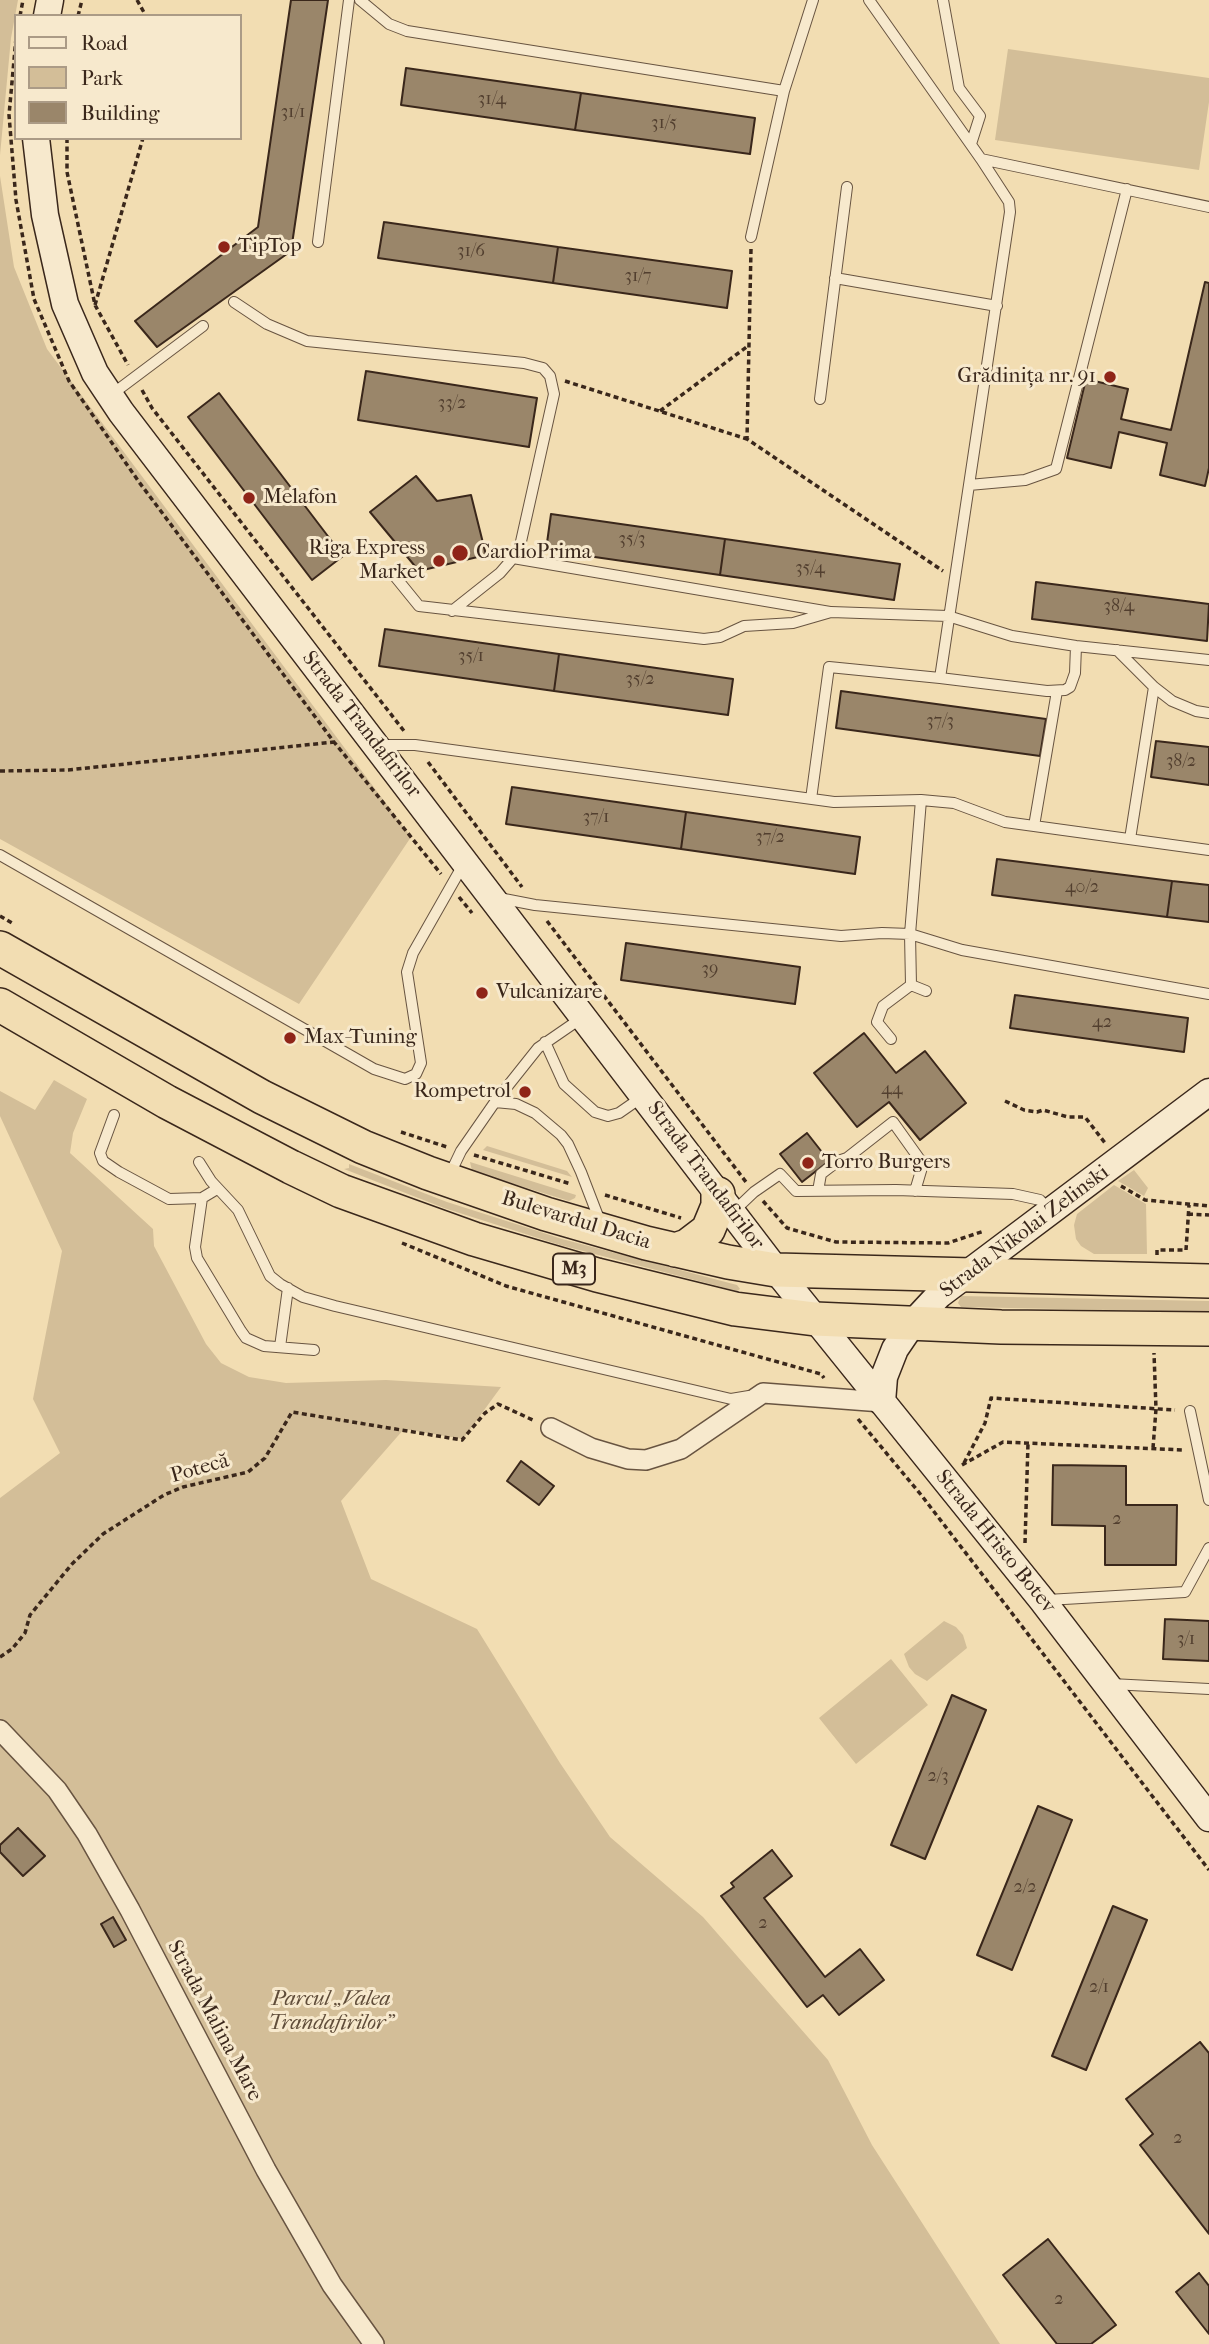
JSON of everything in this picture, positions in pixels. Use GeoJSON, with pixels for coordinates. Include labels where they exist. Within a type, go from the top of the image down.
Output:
{"type":"FeatureCollection","features":[{"type":"Feature","properties":{"kind":"highway","name":"Bulevardul Dacia"},"geometry":{"type":"LineString","coordinates":[[0,948],[250,1090],[363,1147],[454,1165],[546,1214],[604,1231],[675,1250],[776,1270],[1209,1281]]}},
{"type":"Feature","properties":{"kind":"highway","name":"Bulevardul Dacia"},"geometry":{"type":"LineString","coordinates":[[0,1005],[167,1102],[341,1191],[474,1238],[597,1275],[735,1310],[815,1319],[912,1324],[1209,1329]]}},
{"type":"Feature","properties":{"kind":"highway"},"geometry":{"type":"LineString","coordinates":[[675,1250],[687,1246],[708,1230],[718,1206],[725,1203]]}},
{"type":"Feature","properties":{"kind":"main road","name":"Strada Trandafirilor"},"geometry":{"type":"LineString","coordinates":[[36,140],[45,215],[65,304],[95,373],[110,396],[776,1270]]}},
{"type":"Feature","properties":{"kind":"main road","name":"Strada Nikolai Zelinski"},"geometry":{"type":"LineString","coordinates":[[882,1402],[884,1377],[895,1349],[912,1324],[939,1295],[1209,1092]]}},
{"type":"Feature","properties":{"kind":"main road","name":"Strada Hristo Botev"},"geometry":{"type":"LineString","coordinates":[[776,1270],[882,1402],[954,1472],[1023,1576],[1209,1818]]}},
{"type":"Feature","properties":{"kind":"street"},"geometry":{"type":"LineString","coordinates":[[551,1428],[592,1448],[628,1459],[646,1460],[681,1449],[763,1393],[882,1402]]}},
{"type":"Feature","properties":{"kind":"street","name":"Strada Malina Mare"},"geometry":{"type":"LineString","coordinates":[[0,1730],[57,1790],[87,1834],[272,2182],[332,2285],[374,2344]]}},
{"type":"Feature","properties":{"kind":"lane"},"geometry":{"type":"LineString","coordinates":[[318,242],[349,0]]}},
{"type":"Feature","properties":{"kind":"lane"},"geometry":{"type":"LineString","coordinates":[[360,0],[389,24],[407,31],[784,91]]}},
{"type":"Feature","properties":{"kind":"lane"},"geometry":{"type":"LineString","coordinates":[[751,237],[784,91],[813,0]]}},
{"type":"Feature","properties":{"kind":"lane"},"geometry":{"type":"LineString","coordinates":[[869,0],[1009,202],[1010,212],[997,306],[940,678]]}},
{"type":"Feature","properties":{"kind":"lane"},"geometry":{"type":"LineString","coordinates":[[943,0],[959,88],[981,116],[971,144]]}},
{"type":"Feature","properties":{"kind":"lane"},"geometry":{"type":"LineString","coordinates":[[981,159],[1209,207]]}},
{"type":"Feature","properties":{"kind":"lane"},"geometry":{"type":"LineString","coordinates":[[820,399],[847,187]]}},
{"type":"Feature","properties":{"kind":"lane"},"geometry":{"type":"LineString","coordinates":[[969,485],[1026,480],[1056,469],[1127,189]]}},
{"type":"Feature","properties":{"kind":"lane"},"geometry":{"type":"LineString","coordinates":[[835,278],[997,306]]}},
{"type":"Feature","properties":{"kind":"lane"},"geometry":{"type":"LineString","coordinates":[[234,302],[267,324],[307,341],[524,363],[543,368],[550,376],[554,394],[525,526],[513,558],[500,573],[452,611]]}},
{"type":"Feature","properties":{"kind":"lane"},"geometry":{"type":"LineString","coordinates":[[110,396],[203,326]]}},
{"type":"Feature","properties":{"kind":"lane"},"geometry":{"type":"LineString","coordinates":[[513,558],[831,612],[948,616],[1012,636],[1076,646],[1209,660]]}},
{"type":"Feature","properties":{"kind":"lane"},"geometry":{"type":"LineString","coordinates":[[393,574],[419,606],[704,639],[720,637],[744,626],[793,623],[831,612]]}},
{"type":"Feature","properties":{"kind":"lane"},"geometry":{"type":"LineString","coordinates":[[811,799],[829,667],[1057,691],[1070,687],[1073,681],[1076,646]]}},
{"type":"Feature","properties":{"kind":"lane"},"geometry":{"type":"LineString","coordinates":[[1116,650],[1172,701],[1196,712],[1209,713]]}},
{"type":"Feature","properties":{"kind":"lane"},"geometry":{"type":"LineString","coordinates":[[1130,839],[1154,687]]}},
{"type":"Feature","properties":{"kind":"lane"},"geometry":{"type":"LineString","coordinates":[[1034,825],[1057,691]]}},
{"type":"Feature","properties":{"kind":"lane"},"geometry":{"type":"LineString","coordinates":[[376,745],[415,745],[834,802],[921,800],[954,803],[1004,821],[1209,850]]}},
{"type":"Feature","properties":{"kind":"lane"},"geometry":{"type":"LineString","coordinates":[[911,985],[910,934],[921,800]]}},
{"type":"Feature","properties":{"kind":"lane"},"geometry":{"type":"LineString","coordinates":[[0,855],[374,1069],[405,1079],[416,1074],[421,1063],[407,972],[413,953],[465,861]]}},
{"type":"Feature","properties":{"kind":"lane"},"geometry":{"type":"LineString","coordinates":[[492,897],[535,905],[841,936],[910,934],[962,950],[1209,993]]}},
{"type":"Feature","properties":{"kind":"lane"},"geometry":{"type":"LineString","coordinates":[[911,985],[926,991]]}},
{"type":"Feature","properties":{"kind":"lane"},"geometry":{"type":"LineString","coordinates":[[891,1039],[877,1021],[883,1006],[911,985]]}},
{"type":"Feature","properties":{"kind":"lane"},"geometry":{"type":"LineString","coordinates":[[454,1165],[495,1102],[545,1042],[583,1017]]}},
{"type":"Feature","properties":{"kind":"lane"},"geometry":{"type":"LineString","coordinates":[[545,1042],[564,1084],[595,1112],[607,1116],[619,1113],[644,1096]]}},
{"type":"Feature","properties":{"kind":"lane"},"geometry":{"type":"LineString","coordinates":[[495,1102],[516,1104],[552,1125],[568,1144],[604,1231]]}},
{"type":"Feature","properties":{"kind":"lane"},"geometry":{"type":"LineString","coordinates":[[114,1115],[100,1153],[103,1161],[149,1190],[169,1199],[202,1198],[217,1189]]}},
{"type":"Feature","properties":{"kind":"lane"},"geometry":{"type":"LineString","coordinates":[[818,1191],[821,1174],[893,1122],[923,1164],[915,1191]]}},
{"type":"Feature","properties":{"kind":"lane"},"geometry":{"type":"LineString","coordinates":[[200,1162],[217,1189],[238,1210],[270,1276],[303,1297],[732,1399],[763,1393]]}},
{"type":"Feature","properties":{"kind":"lane"},"geometry":{"type":"LineString","coordinates":[[725,1203],[754,1192],[780,1174],[796,1191],[1013,1194],[1040,1200],[1051,1212]]}},
{"type":"Feature","properties":{"kind":"lane"},"geometry":{"type":"LineString","coordinates":[[202,1198],[195,1247],[197,1258],[246,1338],[264,1346],[314,1350]]}},
{"type":"Feature","properties":{"kind":"lane"},"geometry":{"type":"LineString","coordinates":[[280,1348],[288,1288]]}},
{"type":"Feature","properties":{"kind":"lane"},"geometry":{"type":"LineString","coordinates":[[1191,1411],[1209,1500]]}},
{"type":"Feature","properties":{"kind":"lane"},"geometry":{"type":"LineString","coordinates":[[1042,1600],[1185,1592],[1209,1548]]}},
{"type":"Feature","properties":{"kind":"lane"},"geometry":{"type":"LineString","coordinates":[[1107,1684],[1209,1689]]}},
{"type":"Feature","properties":{"kind":"path"},"geometry":{"type":"LineString","coordinates":[[67,140],[67,172],[95,305],[152,408],[415,745],[754,1192],[787,1228],[836,1242],[948,1243],[993,1228]]}},
{"type":"Feature","properties":{"kind":"path"},"geometry":{"type":"LineString","coordinates":[[95,305],[142,140]]}},
{"type":"Feature","properties":{"kind":"path"},"geometry":{"type":"LineString","coordinates":[[747,439],[751,237]]}},
{"type":"Feature","properties":{"kind":"path"},"geometry":{"type":"LineString","coordinates":[[660,411],[748,345]]}},
{"type":"Feature","properties":{"kind":"path"},"geometry":{"type":"LineString","coordinates":[[550,376],[747,439],[954,578]]}},
{"type":"Feature","properties":{"kind":"path"},"geometry":{"type":"LineString","coordinates":[[0,771],[68,770],[130,765],[334,742]]}},
{"type":"Feature","properties":{"kind":"path"},"geometry":{"type":"LineString","coordinates":[[451,887],[477,919]]}},
{"type":"Feature","properties":{"kind":"path"},"geometry":{"type":"LineString","coordinates":[[1005,1101],[1024,1110],[1043,1110],[1068,1117],[1085,1116],[1110,1148]]}},
{"type":"Feature","properties":{"kind":"path"},"geometry":{"type":"LineString","coordinates":[[391,1129],[454,1165],[589,1190],[681,1218],[690,1215]]}},
{"type":"Feature","properties":{"kind":"path"},"geometry":{"type":"LineString","coordinates":[[1101,1175],[1145,1200],[1209,1206]]}},
{"type":"Feature","properties":{"kind":"path"},"geometry":{"type":"LineString","coordinates":[[1188,1214],[1209,1214]]}},
{"type":"Feature","properties":{"kind":"path"},"geometry":{"type":"LineString","coordinates":[[1153,1448],[1156,1409],[1154,1358]]}},
{"type":"Feature","properties":{"kind":"path"},"geometry":{"type":"LineString","coordinates":[[954,1472],[985,1423],[991,1398],[1191,1411]]}},
{"type":"Feature","properties":{"kind":"path","name":"Potecă"},"geometry":{"type":"LineString","coordinates":[[0,1657],[12,1649],[25,1633],[30,1615],[72,1564],[103,1534],[183,1487],[248,1472],[265,1458],[292,1412],[462,1440],[485,1413],[498,1404],[551,1428]]}},
{"type":"Feature","properties":{"kind":"path"},"geometry":{"type":"LineString","coordinates":[[922,1496],[954,1472],[1003,1443],[1199,1451]]}},
{"type":"Feature","properties":{"kind":"path"},"geometry":{"type":"LineString","coordinates":[[1023,1576],[1028,1443]]}},
{"type":"Feature","properties":{"kind":"path"},"geometry":{"type":"LineString","coordinates":[[1074,1696],[1209,1870]]}},
{"type":"Feature","properties":{"kind":"green space"},"geometry":{"type":"Polygon","coordinates":[[[0,0],[18,0],[11,38],[0,155],[0,0]]]}},
{"type":"Feature","properties":{"kind":"green space"},"geometry":{"type":"Polygon","coordinates":[[[1008,49],[1209,78],[1209,102],[1199,170],[995,140],[1008,49]]]}},
{"type":"Feature","properties":{"kind":"green space"},"geometry":{"type":"Polygon","coordinates":[[[0,176],[14,267],[47,349],[411,837],[299,1004],[0,839],[0,176]]]}},
{"type":"Feature","properties":{"kind":"green space","name":"Parcul „Valea Trandafirilor”"},"geometry":{"type":"Polygon","coordinates":[[[54,1080],[87,1099],[73,1133],[70,1153],[153,1229],[154,1246],[206,1344],[221,1363],[249,1377],[286,1383],[386,1380],[501,1387],[463,1439],[404,1429],[341,1501],[371,1579],[477,1629],[560,1763],[610,1837],[703,1917],[828,2060],[872,2145],[1000,2344],[0,2344],[0,1498],[60,1453],[33,1399],[62,1251],[0,1116],[0,1091],[35,1110],[54,1080]]]}},
{"type":"Feature","properties":{"kind":"green space"},"geometry":{"type":"Polygon","coordinates":[[[487,1146],[567,1171],[572,1177],[483,1150],[487,1146]]]}},
{"type":"Feature","properties":{"kind":"green space"},"geometry":{"type":"Polygon","coordinates":[[[470,1162],[576,1195],[569,1201],[472,1171],[470,1162]]]}},
{"type":"Feature","properties":{"kind":"green space"},"geometry":{"type":"Polygon","coordinates":[[[349,1164],[447,1202],[562,1239],[737,1285],[740,1289],[737,1291],[560,1245],[444,1208],[344,1169],[349,1168],[349,1164]]]}},
{"type":"Feature","properties":{"kind":"green space"},"geometry":{"type":"Polygon","coordinates":[[[1134,1170],[1148,1188],[1144,1196],[1118,1181],[1134,1170]]]}},
{"type":"Feature","properties":{"kind":"green space"},"geometry":{"type":"Polygon","coordinates":[[[1114,1185],[1146,1204],[1147,1254],[1094,1254],[1081,1246],[1076,1239],[1074,1225],[1077,1214],[1114,1185]]]}},
{"type":"Feature","properties":{"kind":"green space"},"geometry":{"type":"Polygon","coordinates":[[[961,1296],[1209,1301],[1209,1312],[961,1307],[958,1303],[961,1296]]]}},
{"type":"Feature","properties":{"kind":"green space"},"geometry":{"type":"Polygon","coordinates":[[[944,1621],[956,1627],[963,1635],[967,1648],[927,1681],[909,1667],[904,1654],[944,1621]]]}},
{"type":"Feature","properties":{"kind":"green space"},"geometry":{"type":"Polygon","coordinates":[[[891,1659],[928,1705],[856,1764],[819,1718],[891,1659]]]}},
{"type":"Feature","properties":{"kind":"building"},"geometry":{"type":"Polygon","coordinates":[[[291,0],[328,0],[291,251],[157,347],[135,321],[258,227],[291,0]]]}},
{"type":"Feature","properties":{"kind":"building"},"geometry":{"type":"Polygon","coordinates":[[[406,68],[581,93],[575,130],[401,105],[406,68]]]}},
{"type":"Feature","properties":{"kind":"building"},"geometry":{"type":"Polygon","coordinates":[[[581,93],[755,118],[750,154],[575,130],[581,93]]]}},
{"type":"Feature","properties":{"kind":"building"},"geometry":{"type":"Polygon","coordinates":[[[384,222],[558,247],[553,283],[378,258],[384,222]]]}},
{"type":"Feature","properties":{"kind":"building"},"geometry":{"type":"Polygon","coordinates":[[[558,247],[732,271],[727,308],[553,283],[558,247]]]}},
{"type":"Feature","properties":{"kind":"building"},"geometry":{"type":"Polygon","coordinates":[[[1205,282],[1209,283],[1209,468],[1205,486],[1160,475],[1167,443],[1119,432],[1111,468],[1067,458],[1086,379],[1128,389],[1121,419],[1171,430],[1205,282]]]}},
{"type":"Feature","properties":{"kind":"building"},"geometry":{"type":"Polygon","coordinates":[[[366,371],[537,398],[529,447],[358,420],[366,371]]]}},
{"type":"Feature","properties":{"kind":"building"},"geometry":{"type":"Polygon","coordinates":[[[219,393],[343,556],[312,580],[188,417],[219,393]]]}},
{"type":"Feature","properties":{"kind":"building"},"geometry":{"type":"Polygon","coordinates":[[[416,476],[437,501],[471,495],[486,555],[419,571],[370,512],[416,476]]]}},
{"type":"Feature","properties":{"kind":"building"},"geometry":{"type":"Polygon","coordinates":[[[551,514],[725,539],[720,575],[546,550],[551,514]]]}},
{"type":"Feature","properties":{"kind":"building"},"geometry":{"type":"Polygon","coordinates":[[[725,539],[900,564],[894,600],[720,575],[725,539]]]}},
{"type":"Feature","properties":{"kind":"building"},"geometry":{"type":"Polygon","coordinates":[[[1036,582],[1209,604],[1207,641],[1032,619],[1036,582]]]}},
{"type":"Feature","properties":{"kind":"building"},"geometry":{"type":"Polygon","coordinates":[[[385,629],[559,654],[554,691],[379,666],[385,629]]]}},
{"type":"Feature","properties":{"kind":"building"},"geometry":{"type":"Polygon","coordinates":[[[559,654],[733,679],[728,715],[554,691],[559,654]]]}},
{"type":"Feature","properties":{"kind":"building"},"geometry":{"type":"Polygon","coordinates":[[[841,691],[1046,719],[1040,756],[836,728],[841,691]]]}},
{"type":"Feature","properties":{"kind":"building"},"geometry":{"type":"Polygon","coordinates":[[[1156,741],[1209,747],[1209,785],[1151,777],[1156,741]]]}},
{"type":"Feature","properties":{"kind":"building"},"geometry":{"type":"Polygon","coordinates":[[[512,787],[686,812],[681,849],[506,824],[512,787]]]}},
{"type":"Feature","properties":{"kind":"building"},"geometry":{"type":"Polygon","coordinates":[[[686,812],[860,837],[855,874],[681,849],[686,812]]]}},
{"type":"Feature","properties":{"kind":"building"},"geometry":{"type":"Polygon","coordinates":[[[997,859],[1172,881],[1167,917],[992,895],[997,859]]]}},
{"type":"Feature","properties":{"kind":"building"},"geometry":{"type":"Polygon","coordinates":[[[1172,881],[1209,885],[1209,922],[1167,917],[1172,881]]]}},
{"type":"Feature","properties":{"kind":"building"},"geometry":{"type":"Polygon","coordinates":[[[626,943],[800,967],[795,1004],[621,980],[626,943]]]}},
{"type":"Feature","properties":{"kind":"building"},"geometry":{"type":"Polygon","coordinates":[[[1015,995],[1188,1018],[1184,1052],[1010,1028],[1015,995]]]}},
{"type":"Feature","properties":{"kind":"building"},"geometry":{"type":"Polygon","coordinates":[[[864,1033],[896,1073],[925,1051],[966,1103],[920,1140],[889,1102],[857,1127],[814,1073],[864,1033]]]}},
{"type":"Feature","properties":{"kind":"building"},"geometry":{"type":"Polygon","coordinates":[[[807,1133],[829,1161],[802,1182],[780,1154],[807,1133]]]}},
{"type":"Feature","properties":{"kind":"building"},"geometry":{"type":"Polygon","coordinates":[[[521,1461],[554,1486],[539,1505],[507,1481],[521,1461]]]}},
{"type":"Feature","properties":{"kind":"building"},"geometry":{"type":"Polygon","coordinates":[[[1053,1465],[1126,1466],[1126,1505],[1177,1505],[1176,1565],[1105,1565],[1105,1526],[1052,1525],[1053,1465]]]}},
{"type":"Feature","properties":{"kind":"building"},"geometry":{"type":"Polygon","coordinates":[[[1165,1619],[1209,1621],[1209,1661],[1163,1659],[1165,1619]]]}},
{"type":"Feature","properties":{"kind":"building"},"geometry":{"type":"Polygon","coordinates":[[[952,1695],[986,1710],[925,1859],[891,1845],[952,1695]]]}},
{"type":"Feature","properties":{"kind":"building"},"geometry":{"type":"Polygon","coordinates":[[[1038,1806],[1072,1820],[1012,1970],[977,1955],[1038,1806]]]}},
{"type":"Feature","properties":{"kind":"building"},"geometry":{"type":"Polygon","coordinates":[[[18,1828],[45,1856],[23,1876],[0,1852],[0,1845],[18,1828]]]}},
{"type":"Feature","properties":{"kind":"building"},"geometry":{"type":"Polygon","coordinates":[[[772,1850],[792,1876],[764,1898],[825,1977],[860,1949],[884,1980],[839,2015],[823,1995],[807,2007],[721,1896],[734,1887],[731,1883],[772,1850]]]}},
{"type":"Feature","properties":{"kind":"building"},"geometry":{"type":"Polygon","coordinates":[[[1113,1906],[1147,1920],[1086,2070],[1052,2056],[1113,1906]]]}},
{"type":"Feature","properties":{"kind":"building"},"geometry":{"type":"Polygon","coordinates":[[[113,1917],[126,1940],[114,1947],[101,1924],[113,1917]]]}},
{"type":"Feature","properties":{"kind":"building"},"geometry":{"type":"Polygon","coordinates":[[[1200,2042],[1209,2053],[1209,2234],[1140,2145],[1153,2134],[1126,2099],[1200,2042]]]}},
{"type":"Feature","properties":{"kind":"building"},"geometry":{"type":"Polygon","coordinates":[[[1048,2239],[1116,2325],[1091,2344],[1057,2344],[1003,2275],[1048,2239]]]}},
{"type":"Feature","properties":{"kind":"building"},"geometry":{"type":"Polygon","coordinates":[[[1199,2273],[1209,2286],[1209,2334],[1176,2292],[1199,2273]]]}},
{"type":"Feature","properties":{"kind":"place","name":"TipTop"},"geometry":{"type":"Point","coordinates":[224,247]}},
{"type":"Feature","properties":{"kind":"place","name":"Grădinița nr. 91"},"geometry":{"type":"Point","coordinates":[1110,377]}},
{"type":"Feature","properties":{"kind":"place","name":"Melafon"},"geometry":{"type":"Point","coordinates":[249,498]}},
{"type":"Feature","properties":{"kind":"place","name":"CardioPrima"},"geometry":{"type":"Point","coordinates":[460,553]}},
{"type":"Feature","properties":{"kind":"place","name":"Riga Express Market"},"geometry":{"type":"Point","coordinates":[439,561]}},
{"type":"Feature","properties":{"kind":"place","name":"Vulcanizare"},"geometry":{"type":"Point","coordinates":[482,993]}},
{"type":"Feature","properties":{"kind":"place","name":"Max-Tuning"},"geometry":{"type":"Point","coordinates":[290,1038]}},
{"type":"Feature","properties":{"kind":"place","name":"Rompetrol"},"geometry":{"type":"Point","coordinates":[525,1092]}},
{"type":"Feature","properties":{"kind":"place","name":"Torro Burgers"},"geometry":{"type":"Point","coordinates":[808,1163]}}]}
